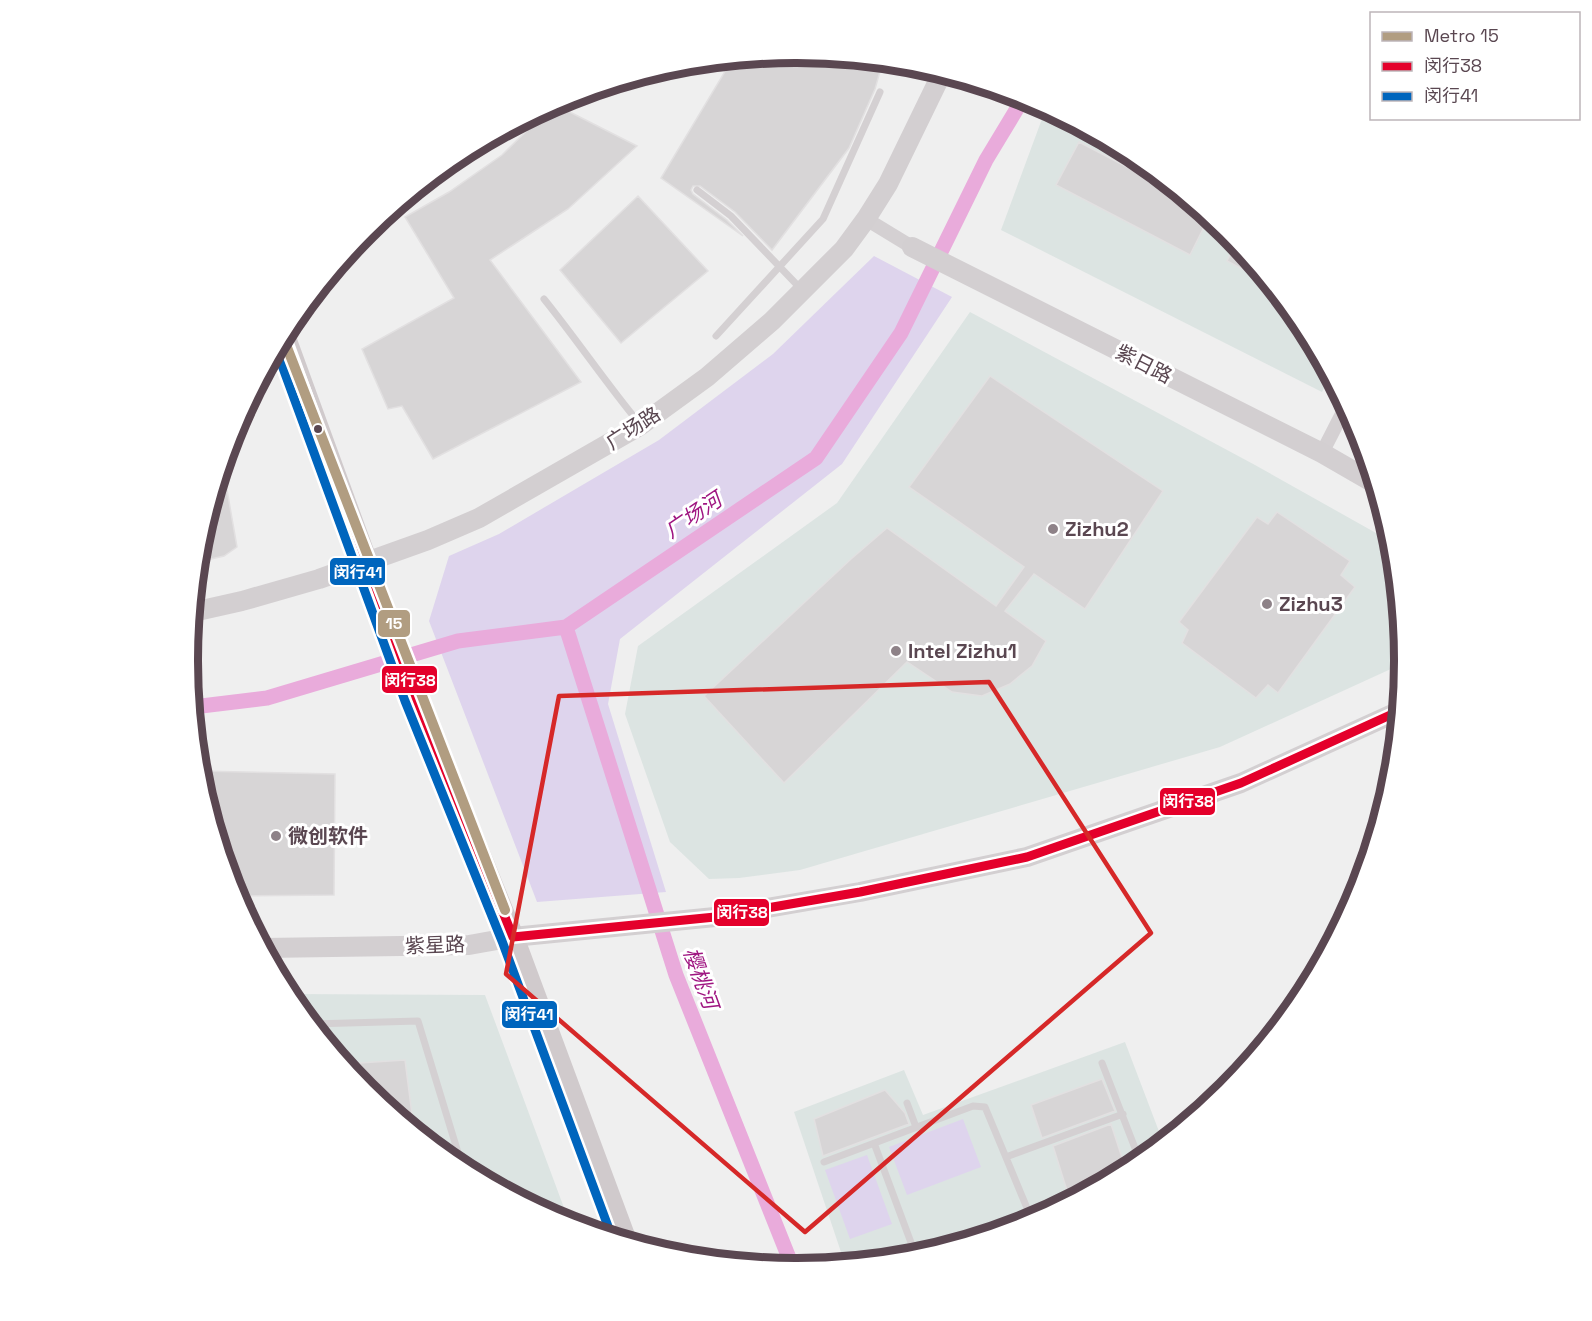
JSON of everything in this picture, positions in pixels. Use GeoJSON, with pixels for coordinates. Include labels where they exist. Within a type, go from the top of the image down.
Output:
{"type":"FeatureCollection","features":[{"type":"Feature","properties":{"kind":"main road"},"geometry":{"type":"LineString","coordinates":[[288,347],[416,697],[513,937],[623,1232]]}},
{"type":"Feature","properties":{"kind":"street","name":"广场路"},"geometry":{"type":"LineString","coordinates":[[201,610],[242,601],[368,563],[479,518],[641,425],[707,377],[772,321],[844,249],[888,184],[940,80]]}},
{"type":"Feature","properties":{"kind":"street"},"geometry":{"type":"LineString","coordinates":[[866,219],[912,247]]}},
{"type":"Feature","properties":{"kind":"street","name":"紫日路"},"geometry":{"type":"LineString","coordinates":[[912,247],[1322,453],[1365,478]]}},
{"type":"Feature","properties":{"kind":"street"},"geometry":{"type":"LineString","coordinates":[[1322,453],[1341,416]]}},
{"type":"Feature","properties":{"kind":"street","name":"紫星路"},"geometry":{"type":"LineString","coordinates":[[273,948],[469,945],[513,937],[714,917],[860,892],[1027,857],[1241,783],[1390,715]]}},
{"type":"Feature","properties":{"kind":"lane"},"geometry":{"type":"LineString","coordinates":[[716,336],[823,219],[880,92]]}},
{"type":"Feature","properties":{"kind":"lane"},"geometry":{"type":"LineString","coordinates":[[697,190],[731,216],[802,290]]}},
{"type":"Feature","properties":{"kind":"lane"},"geometry":{"type":"LineString","coordinates":[[544,299],[579,343],[606,383],[641,425]]}},
{"type":"Feature","properties":{"kind":"lane"},"geometry":{"type":"LineString","coordinates":[[322,1024],[418,1021],[459,1154]]}},
{"type":"Feature","properties":{"kind":"lane"},"geometry":{"type":"LineString","coordinates":[[1102,1063],[1136,1151]]}},
{"type":"Feature","properties":{"kind":"lane"},"geometry":{"type":"LineString","coordinates":[[907,1103],[916,1127]]}},
{"type":"Feature","properties":{"kind":"lane"},"geometry":{"type":"LineString","coordinates":[[824,1162],[973,1106],[985,1107],[1028,1211]]}},
{"type":"Feature","properties":{"kind":"lane"},"geometry":{"type":"LineString","coordinates":[[1006,1157],[1123,1114]]}},
{"type":"Feature","properties":{"kind":"lane"},"geometry":{"type":"LineString","coordinates":[[873,1143],[913,1247]]}},
{"type":"Feature","properties":{"kind":"highlighted area"},"geometry":{"type":"Polygon","coordinates":[[[989,682],[1151,933],[805,1232],[506,974],[559,696],[989,682]]]}},
{"type":"Feature","properties":{"kind":"shaded area"},"geometry":{"type":"Polygon","coordinates":[[[1043,117],[1095,143],[1128,164],[1190,211],[1245,267],[1270,297],[1293,329],[1326,385],[1322,392],[1001,230],[1043,117]]]}},
{"type":"Feature","properties":{"kind":"shaded area"},"geometry":{"type":"Polygon","coordinates":[[[874,256],[952,297],[842,464],[620,639],[608,704],[666,892],[537,902],[429,621],[449,556],[499,534],[659,440],[773,354],[874,256]]]}},
{"type":"Feature","properties":{"kind":"shaded area"},"geometry":{"type":"Polygon","coordinates":[[[970,312],[1255,465],[1380,535],[1392,621],[1394,668],[1220,747],[800,870],[739,878],[709,879],[670,842],[625,714],[638,646],[837,503],[970,312]]]}},
{"type":"Feature","properties":{"kind":"shaded area"},"geometry":{"type":"Polygon","coordinates":[[[300,994],[485,995],[566,1212],[497,1178],[432,1135],[374,1083],[322,1024],[300,994]]]}},
{"type":"Feature","properties":{"kind":"shaded area"},"geometry":{"type":"Polygon","coordinates":[[[1125,1042],[1160,1135],[1095,1178],[1025,1213],[951,1238],[913,1247],[842,1256],[794,1112],[904,1070],[923,1115],[1125,1042]]]}},
{"type":"Feature","properties":{"kind":"shaded area"},"geometry":{"type":"Polygon","coordinates":[[[963,1119],[981,1167],[907,1195],[889,1147],[963,1119]]]}},
{"type":"Feature","properties":{"kind":"shaded area"},"geometry":{"type":"Polygon","coordinates":[[[867,1155],[892,1224],[850,1239],[825,1170],[867,1155]]]}},
{"type":"Feature","properties":{"kind":"building"},"geometry":{"type":"Polygon","coordinates":[[[796,63],[881,69],[875,89],[849,148],[772,250],[735,212],[700,186],[693,186],[691,190],[693,194],[727,220],[743,236],[661,178],[728,67],[796,63]]]}},
{"type":"Feature","properties":{"kind":"building"},"geometry":{"type":"Polygon","coordinates":[[[564,109],[637,146],[568,209],[490,260],[581,382],[433,459],[402,406],[388,409],[362,349],[454,298],[405,217],[449,192],[502,155],[533,124],[564,109]]]}},
{"type":"Feature","properties":{"kind":"building"},"geometry":{"type":"Polygon","coordinates":[[[1079,142],[1148,178],[1205,225],[1190,255],[1056,185],[1079,142]]]}},
{"type":"Feature","properties":{"kind":"building"},"geometry":{"type":"Polygon","coordinates":[[[638,196],[708,271],[621,343],[560,270],[638,196]]]}},
{"type":"Feature","properties":{"kind":"building"},"geometry":{"type":"Polygon","coordinates":[[[1231,252],[1250,274],[1227,261],[1231,252]]]}},
{"type":"Feature","properties":{"kind":"building"},"geometry":{"type":"Polygon","coordinates":[[[990,376],[1163,491],[1085,609],[1034,574],[1005,611],[1046,641],[1032,666],[1010,684],[982,696],[952,692],[907,662],[784,783],[704,696],[851,559],[887,528],[996,606],[1024,567],[909,487],[990,376]]]}},
{"type":"Feature","properties":{"kind":"building"},"geometry":{"type":"Polygon","coordinates":[[[226,483],[237,547],[224,556],[208,560],[226,483]]]}},
{"type":"Feature","properties":{"kind":"building","name":"Zizhu3"},"geometry":{"type":"Polygon","coordinates":[[[1277,512],[1350,561],[1341,575],[1355,587],[1278,693],[1268,685],[1256,698],[1182,643],[1188,630],[1179,622],[1257,517],[1268,524],[1277,512]]]}},
{"type":"Feature","properties":{"kind":"building","name":"微创软件"},"geometry":{"type":"Polygon","coordinates":[[[209,771],[335,774],[334,895],[247,896],[230,853],[209,771]]]}},
{"type":"Feature","properties":{"kind":"building"},"geometry":{"type":"Polygon","coordinates":[[[405,1060],[413,1119],[374,1083],[356,1063],[405,1060]]]}},
{"type":"Feature","properties":{"kind":"building"},"geometry":{"type":"Polygon","coordinates":[[[1102,1079],[1115,1111],[1042,1138],[1031,1105],[1102,1079]]]}},
{"type":"Feature","properties":{"kind":"building"},"geometry":{"type":"Polygon","coordinates":[[[885,1090],[905,1113],[909,1124],[823,1156],[814,1119],[885,1090]]]}},
{"type":"Feature","properties":{"kind":"building"},"geometry":{"type":"Polygon","coordinates":[[[1111,1124],[1123,1160],[1067,1192],[1053,1146],[1111,1124]]]}},
{"type":"Feature","properties":{"kind":"waterway","name":"广场河"},"geometry":{"type":"LineString","coordinates":[[201,706],[267,698],[458,641],[566,627],[816,458],[901,333],[986,160],[1019,106]]}},
{"type":"Feature","properties":{"kind":"waterway","name":"樱桃河"},"geometry":{"type":"LineString","coordinates":[[566,627],[676,975],[789,1258]]}},
{"type":"Feature","properties":{"kind":"metro line","name":"15"},"geometry":{"type":"LineString","coordinates":[[287,348],[505,910]]}},
{"type":"Feature","properties":{"kind":"transit line","name":"闵行38"},"geometry":{"type":"LineString","coordinates":[[288,347],[416,697],[513,937]]}},
{"type":"Feature","properties":{"kind":"transit line","name":"闵行41"},"geometry":{"type":"LineString","coordinates":[[280,360],[405,701],[502,941],[608,1227]]}},
{"type":"Feature","properties":{"kind":"transit line","name":"闵行38"},"geometry":{"type":"LineString","coordinates":[[513,937],[715,917],[860,892],[1027,857],[1241,783],[1390,715]]}},
{"type":"Feature","properties":{"kind":"place","name":"Zizhu2"},"geometry":{"type":"Point","coordinates":[1053,529]}},
{"type":"Feature","properties":{"kind":"place","name":"Zizhu3"},"geometry":{"type":"Point","coordinates":[1267,604]}},
{"type":"Feature","properties":{"kind":"place","name":"Intel Zizhu1"},"geometry":{"type":"Point","coordinates":[896,651]}},
{"type":"Feature","properties":{"kind":"place","name":"微创软件"},"geometry":{"type":"Point","coordinates":[276,836]}}]}
